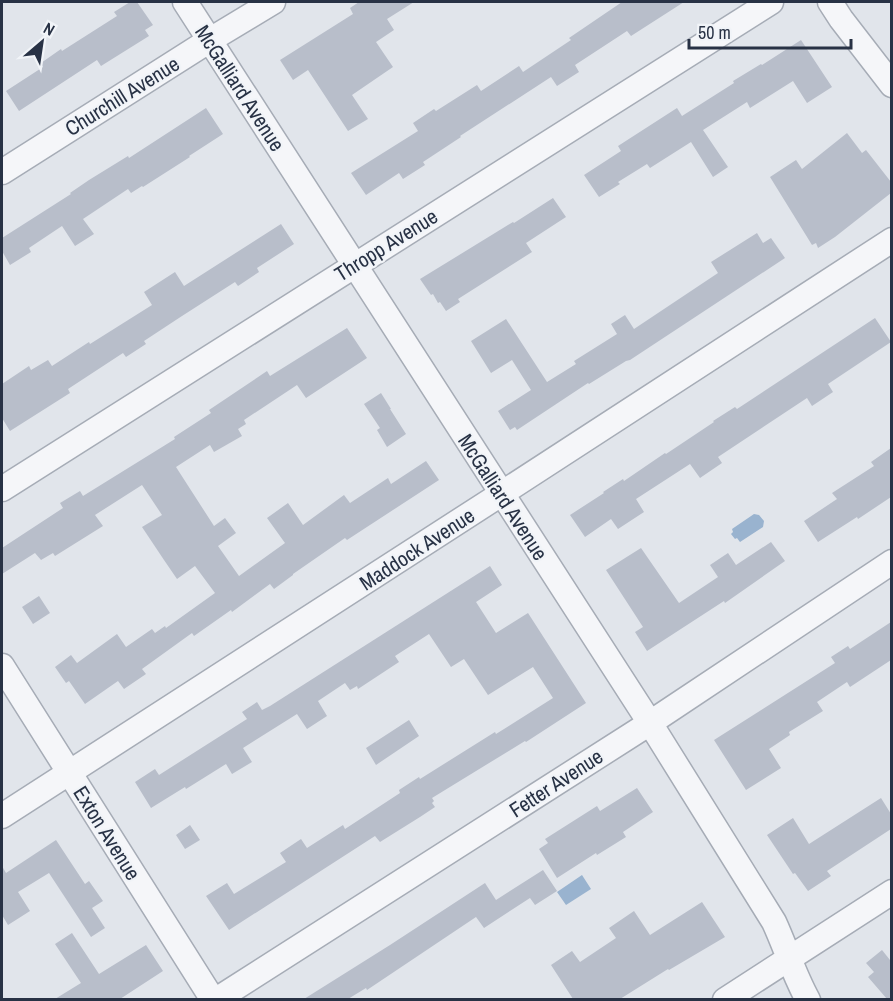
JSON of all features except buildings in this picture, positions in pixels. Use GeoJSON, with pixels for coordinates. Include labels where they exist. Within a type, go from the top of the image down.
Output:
{"type":"FeatureCollection","features":[{"type":"Feature","properties":{"kind":"street","name":"McGalliard Avenue"},"geometry":{"type":"LineString","coordinates":[[185,2],[650,723],[774,922],[798,981],[808,999]]}},
{"type":"Feature","properties":{"kind":"street","name":"Churchill Avenue"},"geometry":{"type":"LineString","coordinates":[[2,172],[273,2]]}},
{"type":"Feature","properties":{"kind":"street","name":"Thropp Avenue"},"geometry":{"type":"LineString","coordinates":[[2,489],[771,2]]}},
{"type":"Feature","properties":{"kind":"street"},"geometry":{"type":"LineString","coordinates":[[830,2],[891,86]]}},
{"type":"Feature","properties":{"kind":"street","name":"Maddock Avenue"},"geometry":{"type":"LineString","coordinates":[[2,816],[891,240]]}},
{"type":"Feature","properties":{"kind":"street","name":"Fetter Avenue"},"geometry":{"type":"LineString","coordinates":[[215,999],[650,723],[891,562]]}},
{"type":"Feature","properties":{"kind":"street","name":"Exton Avenue"},"geometry":{"type":"LineString","coordinates":[[2,666],[215,999]]}},
{"type":"Feature","properties":{"kind":"street"},"geometry":{"type":"LineString","coordinates":[[724,999],[891,892]]}},
{"type":"Feature","properties":{"kind":"water"},"geometry":{"type":"Polygon","coordinates":[[[754,514],[759,515],[764,521],[763,527],[740,542],[737,538],[735,539],[731,534],[732,529],[754,514]]]}},
{"type":"Feature","properties":{"kind":"water"},"geometry":{"type":"Polygon","coordinates":[[[582,875],[591,889],[566,905],[557,892],[582,875]]]}}]}
